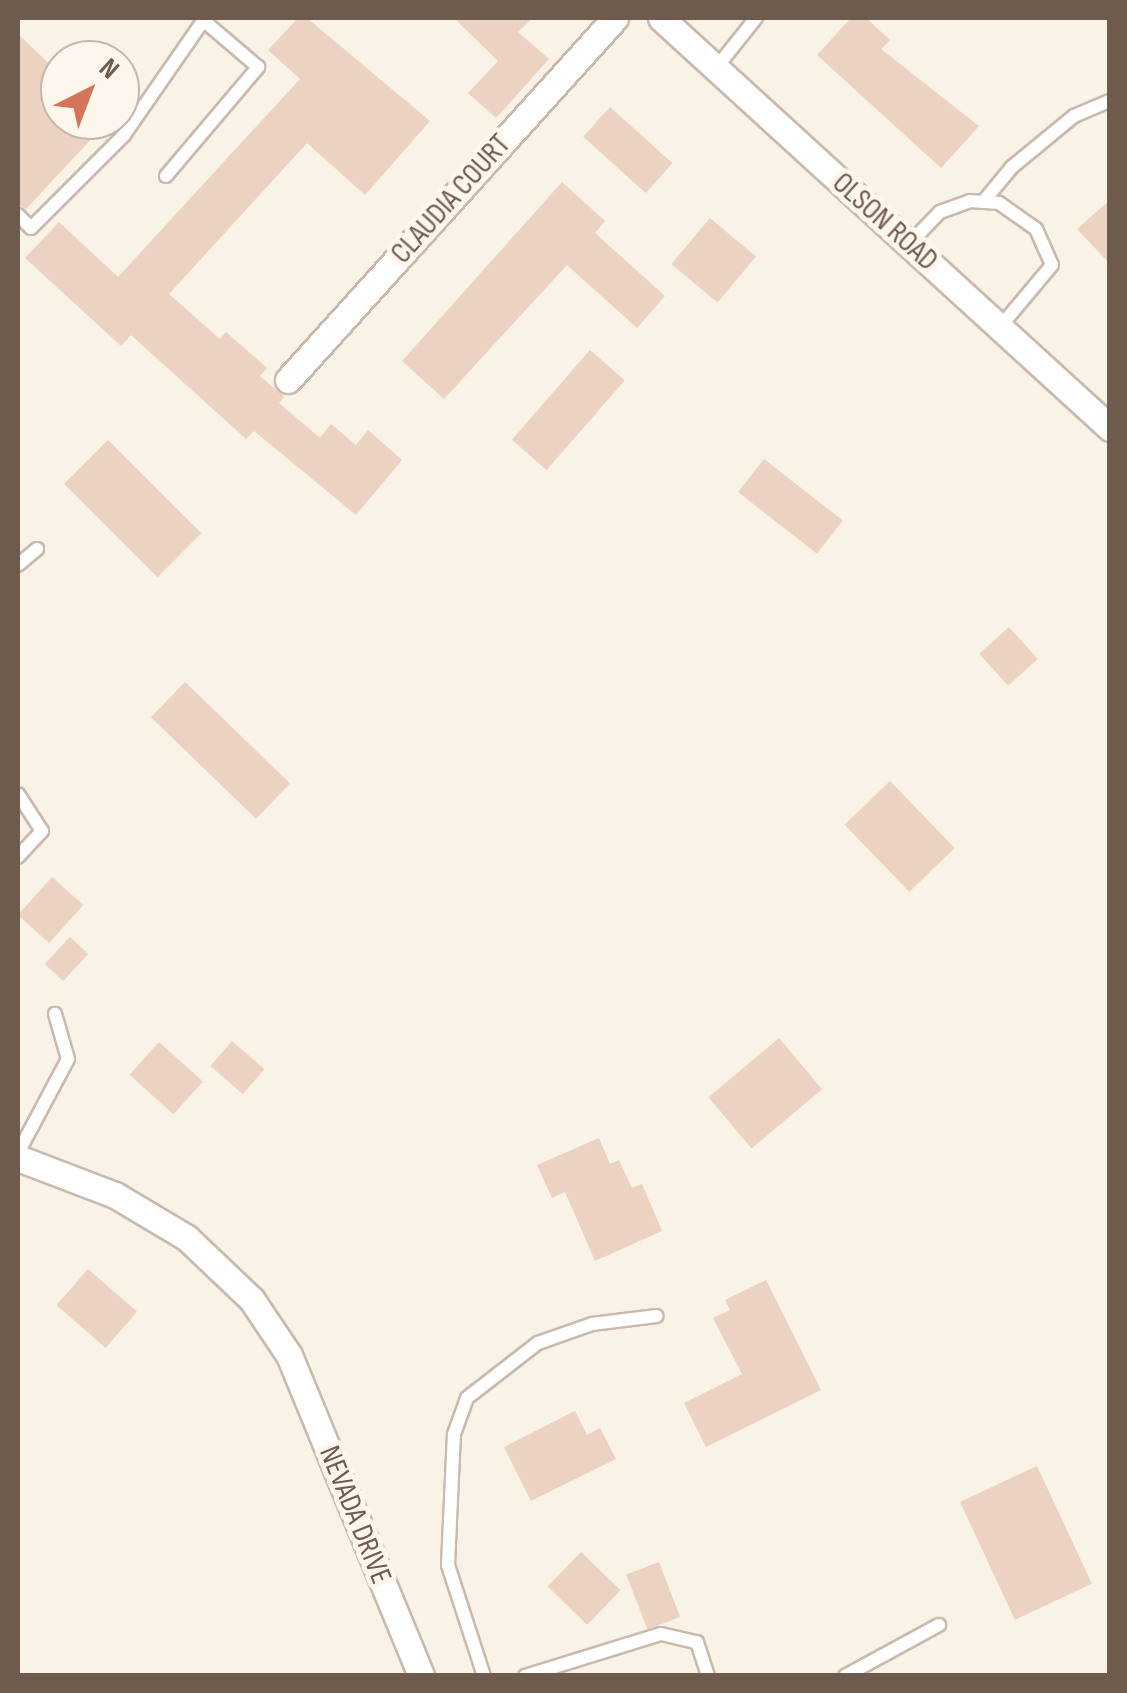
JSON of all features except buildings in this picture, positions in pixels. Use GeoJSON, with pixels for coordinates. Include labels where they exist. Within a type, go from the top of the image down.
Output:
{"type":"FeatureCollection","features":[{"type":"Feature","properties":{"kind":"street","name":"CLAUDIA COURT"},"geometry":{"type":"LineString","coordinates":[[288,380],[614,18]]}},
{"type":"Feature","properties":{"kind":"street","name":"OLSON ROAD"},"geometry":{"type":"LineString","coordinates":[[661,18],[1110,428]]}},
{"type":"Feature","properties":{"kind":"street","name":"NEVADA DRIVE"},"geometry":{"type":"LineString","coordinates":[[18,1156],[115,1195],[186,1238],[252,1300],[288,1354],[421,1676]]}},
{"type":"Feature","properties":{"kind":"lane"},"geometry":{"type":"LineString","coordinates":[[716,68],[756,18]]}},
{"type":"Feature","properties":{"kind":"lane"},"geometry":{"type":"LineString","coordinates":[[18,215],[31,228],[124,135],[204,19],[258,68],[166,176]]}},
{"type":"Feature","properties":{"kind":"lane"},"geometry":{"type":"LineString","coordinates":[[983,202],[1012,167],[1074,116],[1110,101]]}},
{"type":"Feature","properties":{"kind":"lane"},"geometry":{"type":"LineString","coordinates":[[909,244],[940,212],[983,202],[998,203],[1036,229],[1052,265],[1000,328]]}},
{"type":"Feature","properties":{"kind":"lane"},"geometry":{"type":"LineString","coordinates":[[18,565],[37,549]]}},
{"type":"Feature","properties":{"kind":"lane"},"geometry":{"type":"LineString","coordinates":[[18,794],[42,831],[18,857]]}},
{"type":"Feature","properties":{"kind":"lane"},"geometry":{"type":"LineString","coordinates":[[18,1156],[68,1059],[55,1014]]}},
{"type":"Feature","properties":{"kind":"lane"},"geometry":{"type":"LineString","coordinates":[[484,1676],[448,1566],[454,1434],[468,1398],[538,1344],[592,1324],[657,1316]]}},
{"type":"Feature","properties":{"kind":"lane"},"geometry":{"type":"LineString","coordinates":[[845,1676],[939,1625]]}},
{"type":"Feature","properties":{"kind":"lane"},"geometry":{"type":"LineString","coordinates":[[526,1676],[661,1634],[698,1642],[708,1676]]}}]}
